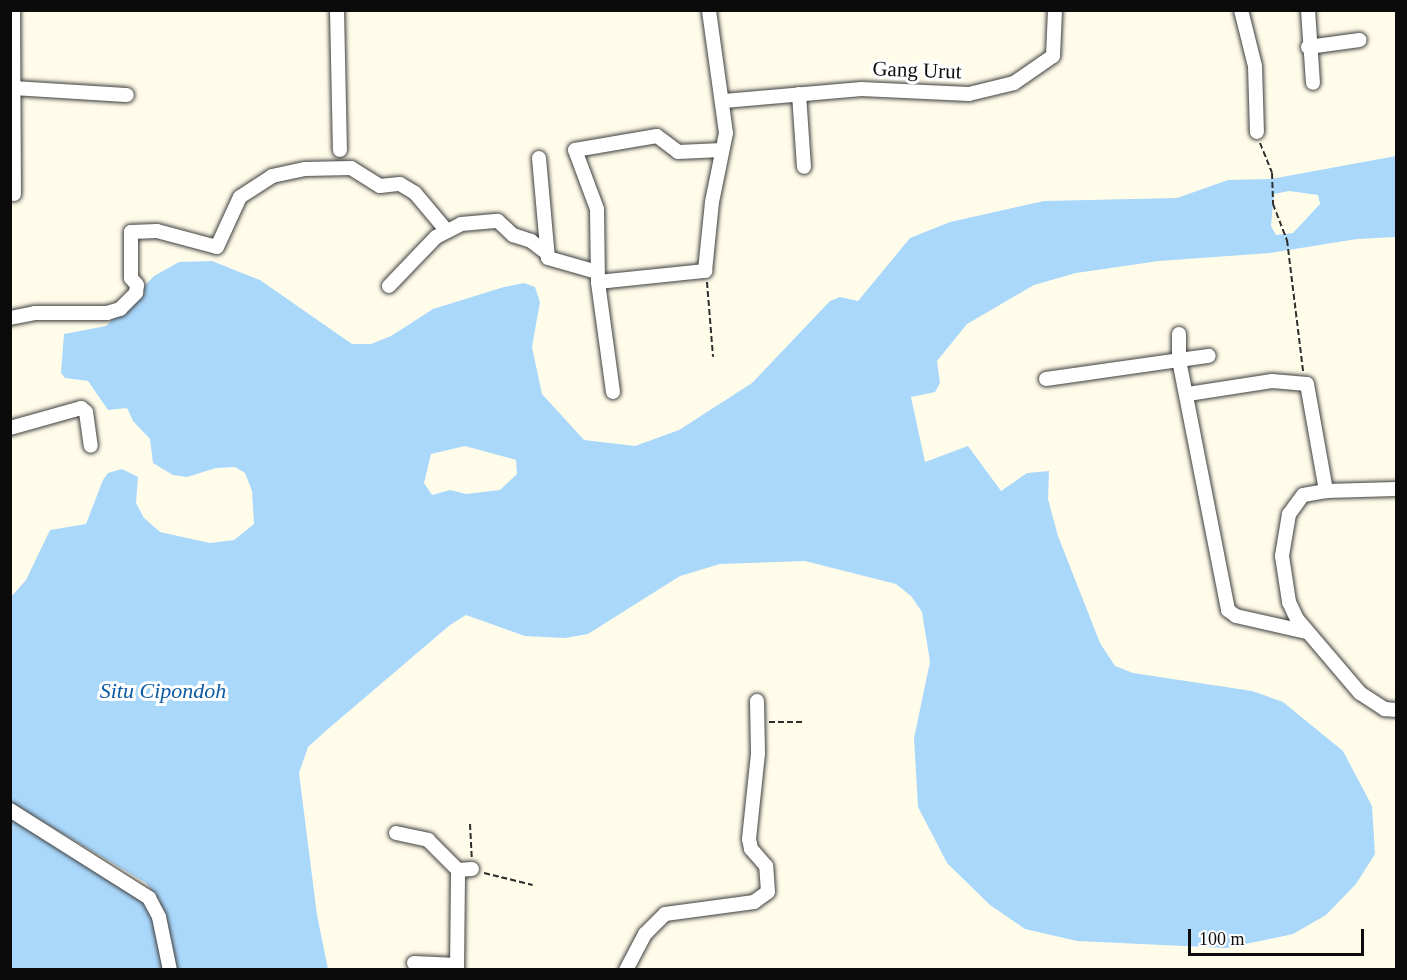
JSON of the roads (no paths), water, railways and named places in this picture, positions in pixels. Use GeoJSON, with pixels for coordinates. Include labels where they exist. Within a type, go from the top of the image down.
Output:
{"type":"FeatureCollection","features":[{"type":"Feature","properties":{"kind":"street"},"geometry":{"type":"LineString","coordinates":[[13,10],[14,194]]}},
{"type":"Feature","properties":{"kind":"street"},"geometry":{"type":"LineString","coordinates":[[338,10],[340,150]]}},
{"type":"Feature","properties":{"kind":"street"},"geometry":{"type":"LineString","coordinates":[[389,286],[446,230],[461,224],[498,221],[513,236],[531,241],[547,253],[552,261],[597,277],[705,271],[723,150],[724,101],[709,10]]}},
{"type":"Feature","properties":{"kind":"street","name":"Gang Urut"},"geometry":{"type":"LineString","coordinates":[[724,101],[861,89],[969,93],[1014,83],[1053,56],[1055,10]]}},
{"type":"Feature","properties":{"kind":"street"},"geometry":{"type":"LineString","coordinates":[[1241,10],[1255,66],[1257,132]]}},
{"type":"Feature","properties":{"kind":"street"},"geometry":{"type":"LineString","coordinates":[[1308,10],[1308,46],[1313,83]]}},
{"type":"Feature","properties":{"kind":"street"},"geometry":{"type":"LineString","coordinates":[[1308,46],[1360,40]]}},
{"type":"Feature","properties":{"kind":"street"},"geometry":{"type":"LineString","coordinates":[[12,88],[127,95]]}},
{"type":"Feature","properties":{"kind":"street"},"geometry":{"type":"LineString","coordinates":[[799,94],[804,167]]}},
{"type":"Feature","properties":{"kind":"street"},"geometry":{"type":"LineString","coordinates":[[613,392],[597,277],[597,209],[575,150],[657,136],[678,153],[723,150]]}},
{"type":"Feature","properties":{"kind":"street"},"geometry":{"type":"LineString","coordinates":[[539,158],[547,253]]}},
{"type":"Feature","properties":{"kind":"street"},"geometry":{"type":"LineString","coordinates":[[10,318],[35,313],[107,313],[120,309],[136,293],[137,285],[131,278],[130,232],[157,231],[217,247],[240,197],[272,176],[305,169],[332,165],[351,168],[380,186],[400,184],[415,193],[446,230]]}},
{"type":"Feature","properties":{"kind":"street"},"geometry":{"type":"LineString","coordinates":[[1179,334],[1179,360],[1188,394],[1228,610],[1236,616],[1307,632]]}},
{"type":"Feature","properties":{"kind":"street"},"geometry":{"type":"LineString","coordinates":[[1046,379],[1209,356]]}},
{"type":"Feature","properties":{"kind":"street"},"geometry":{"type":"LineString","coordinates":[[1188,394],[1272,381],[1305,382],[1326,491]]}},
{"type":"Feature","properties":{"kind":"street"},"geometry":{"type":"LineString","coordinates":[[10,428],[81,408],[86,412],[92,446]]}},
{"type":"Feature","properties":{"kind":"street"},"geometry":{"type":"LineString","coordinates":[[1396,489],[1326,491],[1303,495],[1289,514],[1284,530],[1282,556],[1289,602],[1307,632],[1360,693],[1385,709],[1396,710]]}},
{"type":"Feature","properties":{"kind":"street"},"geometry":{"type":"LineString","coordinates":[[626,969],[645,934],[665,914],[754,902],[768,892],[766,866],[751,849],[749,839],[758,701]]}},
{"type":"Feature","properties":{"kind":"street"},"geometry":{"type":"LineString","coordinates":[[10,810],[148,898],[159,917],[170,969]]}},
{"type":"Feature","properties":{"kind":"street"},"geometry":{"type":"LineString","coordinates":[[396,832],[429,840],[465,869],[457,967],[414,963]]}},
{"type":"Feature","properties":{"kind":"water","name":"Situ Cipondoh"},"geometry":{"type":"Polygon","coordinates":[[[1396,156],[1396,237],[1357,239],[1270,253],[1159,261],[1076,273],[1034,285],[967,324],[937,361],[940,383],[935,392],[911,397],[925,462],[968,446],[1001,491],[1027,473],[1049,471],[1048,499],[1058,536],[1100,643],[1115,666],[1133,673],[1252,691],[1283,702],[1343,751],[1372,806],[1375,854],[1356,884],[1326,915],[1293,934],[1227,948],[1077,941],[1025,929],[990,905],[947,863],[918,807],[914,738],[930,662],[922,612],[911,596],[896,584],[805,561],[720,564],[680,576],[588,634],[565,638],[525,636],[466,615],[450,625],[328,729],[308,747],[299,773],[317,915],[328,969],[177,969],[159,900],[146,883],[11,803],[11,597],[26,580],[50,530],[86,524],[103,480],[108,473],[122,469],[138,477],[136,503],[144,518],[160,532],[210,543],[234,540],[254,524],[252,491],[245,473],[235,467],[216,468],[187,477],[173,475],[153,463],[150,439],[133,421],[127,408],[108,410],[88,381],[65,378],[61,373],[64,334],[106,326],[154,276],[179,262],[212,261],[260,280],[352,344],[371,344],[391,336],[433,309],[504,287],[524,283],[535,287],[540,302],[532,347],[542,394],[584,440],[635,446],[679,430],[752,383],[830,301],[840,297],[858,301],[910,238],[950,222],[1044,201],[1177,198],[1228,180],[1271,179],[1396,156]],[[1289,191],[1274,194],[1271,226],[1276,235],[1293,233],[1320,204],[1318,195],[1289,191]],[[465,446],[431,454],[424,483],[432,495],[450,490],[466,494],[500,490],[517,474],[516,460],[465,446]]]}},
{"type":"Feature","properties":{"kind":"water"},"geometry":{"type":"Polygon","coordinates":[[[11,817],[139,898],[153,914],[166,970],[11,970],[11,817]]]}}]}
